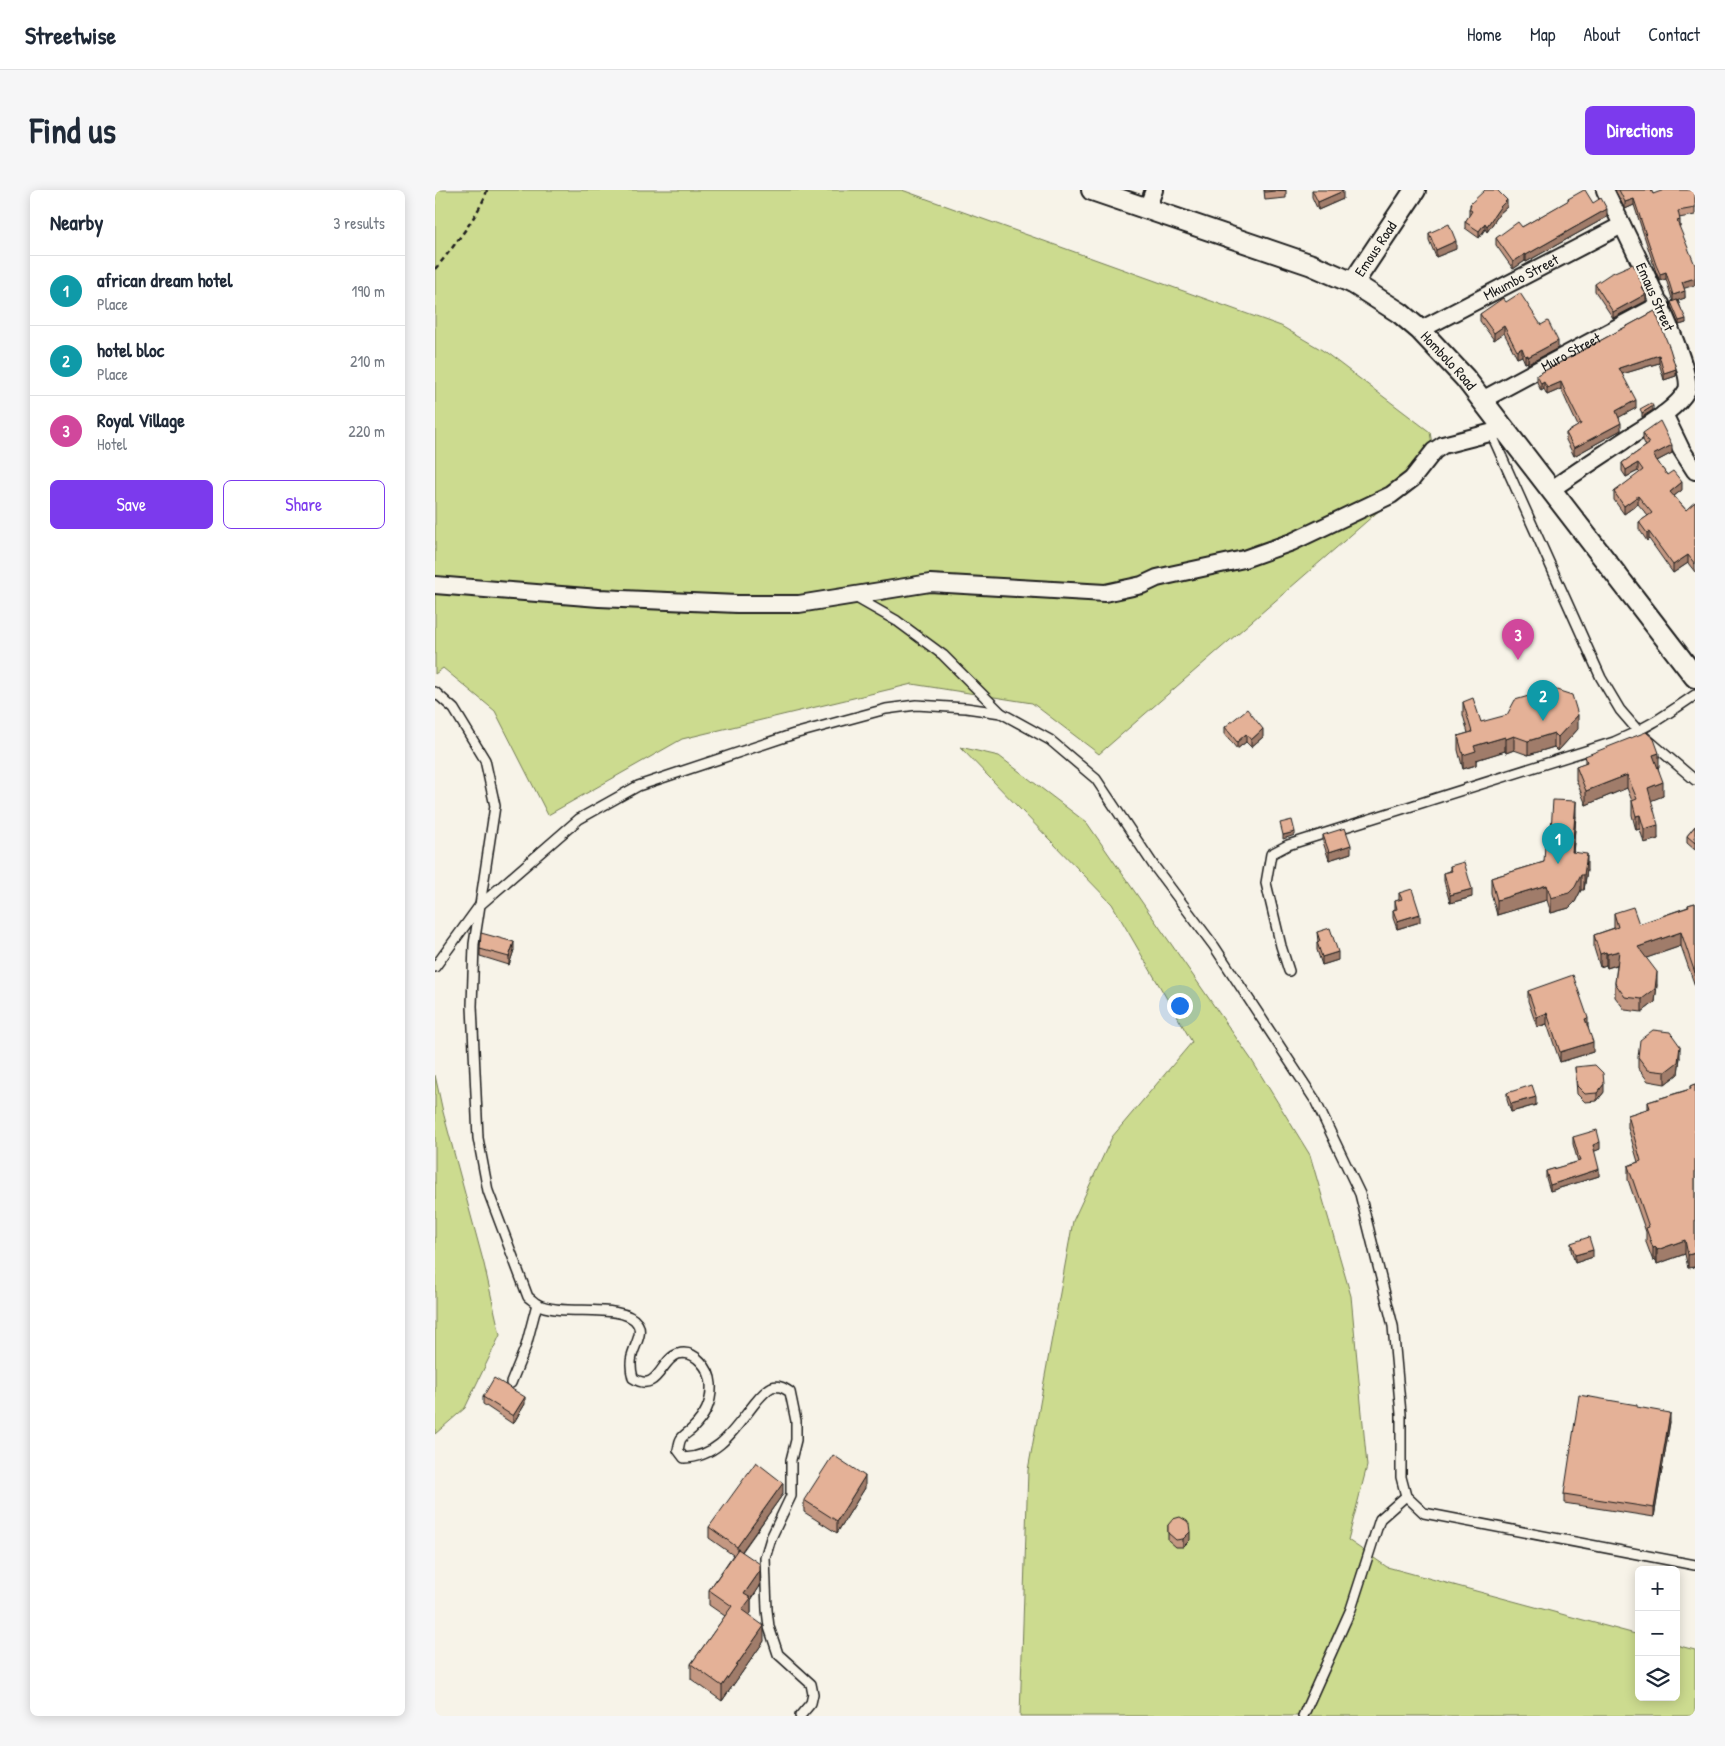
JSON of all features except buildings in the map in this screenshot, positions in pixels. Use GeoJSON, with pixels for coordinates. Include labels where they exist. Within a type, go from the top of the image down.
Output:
{"type":"FeatureCollection","features":[{"type":"Feature","properties":{"kind":"street","name":"Hombolo Road"},"geometry":{"type":"LineString","coordinates":[[1092,190],[1312,266],[1353,283],[1400,313],[1420,330],[1465,378],[1482,400],[1498,431],[1552,488],[1695,677]]}},
{"type":"Feature","properties":{"kind":"street"},"geometry":{"type":"LineString","coordinates":[[1147,209],[1154,190]]}},
{"type":"Feature","properties":{"kind":"street","name":"Emous Road"},"geometry":{"type":"LineString","coordinates":[[1353,283],[1415,190]]}},
{"type":"Feature","properties":{"kind":"street","name":"Emaus Street"},"geometry":{"type":"LineString","coordinates":[[1552,488],[1664,414],[1691,386],[1661,304],[1605,190]]}},
{"type":"Feature","properties":{"kind":"street","name":"Mkumbo Street"},"geometry":{"type":"LineString","coordinates":[[1420,330],[1622,225]]}},
{"type":"Feature","properties":{"kind":"street","name":"Muro Street"},"geometry":{"type":"LineString","coordinates":[[1482,400],[1661,304]]}},
{"type":"Feature","properties":{"kind":"street"},"geometry":{"type":"LineString","coordinates":[[1664,414],[1681,450],[1695,471]]}},
{"type":"Feature","properties":{"kind":"street"},"geometry":{"type":"LineString","coordinates":[[435,584],[599,598],[737,604],[799,604],[930,583],[1105,593],[1122,591],[1163,576],[1244,559],[1292,542],[1391,495],[1412,479],[1435,451],[1443,445],[1498,431]]}},
{"type":"Feature","properties":{"kind":"lane"},"geometry":{"type":"LineString","coordinates":[[1498,431],[1601,678],[1620,710],[1639,732],[1695,780]]}},
{"type":"Feature","properties":{"kind":"lane"},"geometry":{"type":"LineString","coordinates":[[853,596],[897,621],[943,655],[1001,713],[1050,740],[1095,779],[1154,866],[1215,946],[1315,1100],[1360,1194],[1393,1326],[1401,1414],[1401,1476],[1406,1496],[1424,1513],[1695,1565]]}},
{"type":"Feature","properties":{"kind":"lane"},"geometry":{"type":"LineString","coordinates":[[435,692],[454,709],[485,760],[495,806],[474,944],[472,1006],[478,1138],[488,1190],[529,1297],[537,1304],[551,1309],[616,1313],[630,1317],[638,1324],[640,1333],[632,1356],[630,1369],[633,1378],[638,1381],[645,1383],[658,1377],[667,1362],[677,1354],[689,1353],[701,1361],[711,1382],[710,1402],[704,1416],[681,1439],[678,1450],[684,1458],[708,1454],[730,1436],[759,1398],[771,1387],[781,1387],[790,1392],[796,1421],[796,1440],[791,1460],[791,1496],[771,1538],[765,1558],[769,1627],[778,1654],[811,1684],[813,1694],[811,1703],[800,1716]]}},
{"type":"Feature","properties":{"kind":"lane"},"geometry":{"type":"LineString","coordinates":[[1289,971],[1281,946],[1267,883],[1271,854],[1287,845],[1614,742],[1655,723],[1695,695]]}},
{"type":"Feature","properties":{"kind":"lane"},"geometry":{"type":"LineString","coordinates":[[435,967],[480,905],[579,819],[638,786],[794,734],[886,709],[916,705],[966,708],[1001,713]]}},
{"type":"Feature","properties":{"kind":"lane"},"geometry":{"type":"LineString","coordinates":[[511,1383],[526,1346],[537,1304]]}},
{"type":"Feature","properties":{"kind":"lane"},"geometry":{"type":"LineString","coordinates":[[1303,1716],[1351,1609],[1380,1519],[1406,1496]]}},
{"type":"Feature","properties":{"kind":"path"},"geometry":{"type":"LineString","coordinates":[[435,269],[451,251],[486,196],[487,190]]}},
{"type":"Feature","properties":{"kind":"green space"},"geometry":{"type":"Polygon","coordinates":[[[435,190],[902,190],[1281,326],[1322,350],[1430,432],[1435,462],[1099,754],[1032,703],[912,684],[682,739],[548,815],[495,711],[443,668],[435,674],[435,190]]]}},
{"type":"Feature","properties":{"kind":"green space"},"geometry":{"type":"Polygon","coordinates":[[[960,747],[999,756],[1087,823],[1251,1059],[1310,1155],[1351,1296],[1367,1466],[1348,1540],[1387,1567],[1635,1634],[1635,1701],[1680,1701],[1680,1646],[1695,1650],[1695,1716],[1020,1716],[1028,1470],[1073,1221],[1112,1137],[1192,1042],[1112,904],[960,747]]]}},
{"type":"Feature","properties":{"kind":"green space"},"geometry":{"type":"Polygon","coordinates":[[[435,1075],[443,1112],[484,1264],[500,1335],[465,1408],[435,1434],[435,1075]]]}},
{"type":"Feature","properties":{"kind":"place","name":"Royal Village"},"geometry":{"type":"Point","coordinates":[1518,660]}},
{"type":"Feature","properties":{"kind":"place","name":"hotel bloc"},"geometry":{"type":"Point","coordinates":[1543,721]}},
{"type":"Feature","properties":{"kind":"place","name":"african dream hotel"},"geometry":{"type":"Point","coordinates":[1558,864]}}]}
